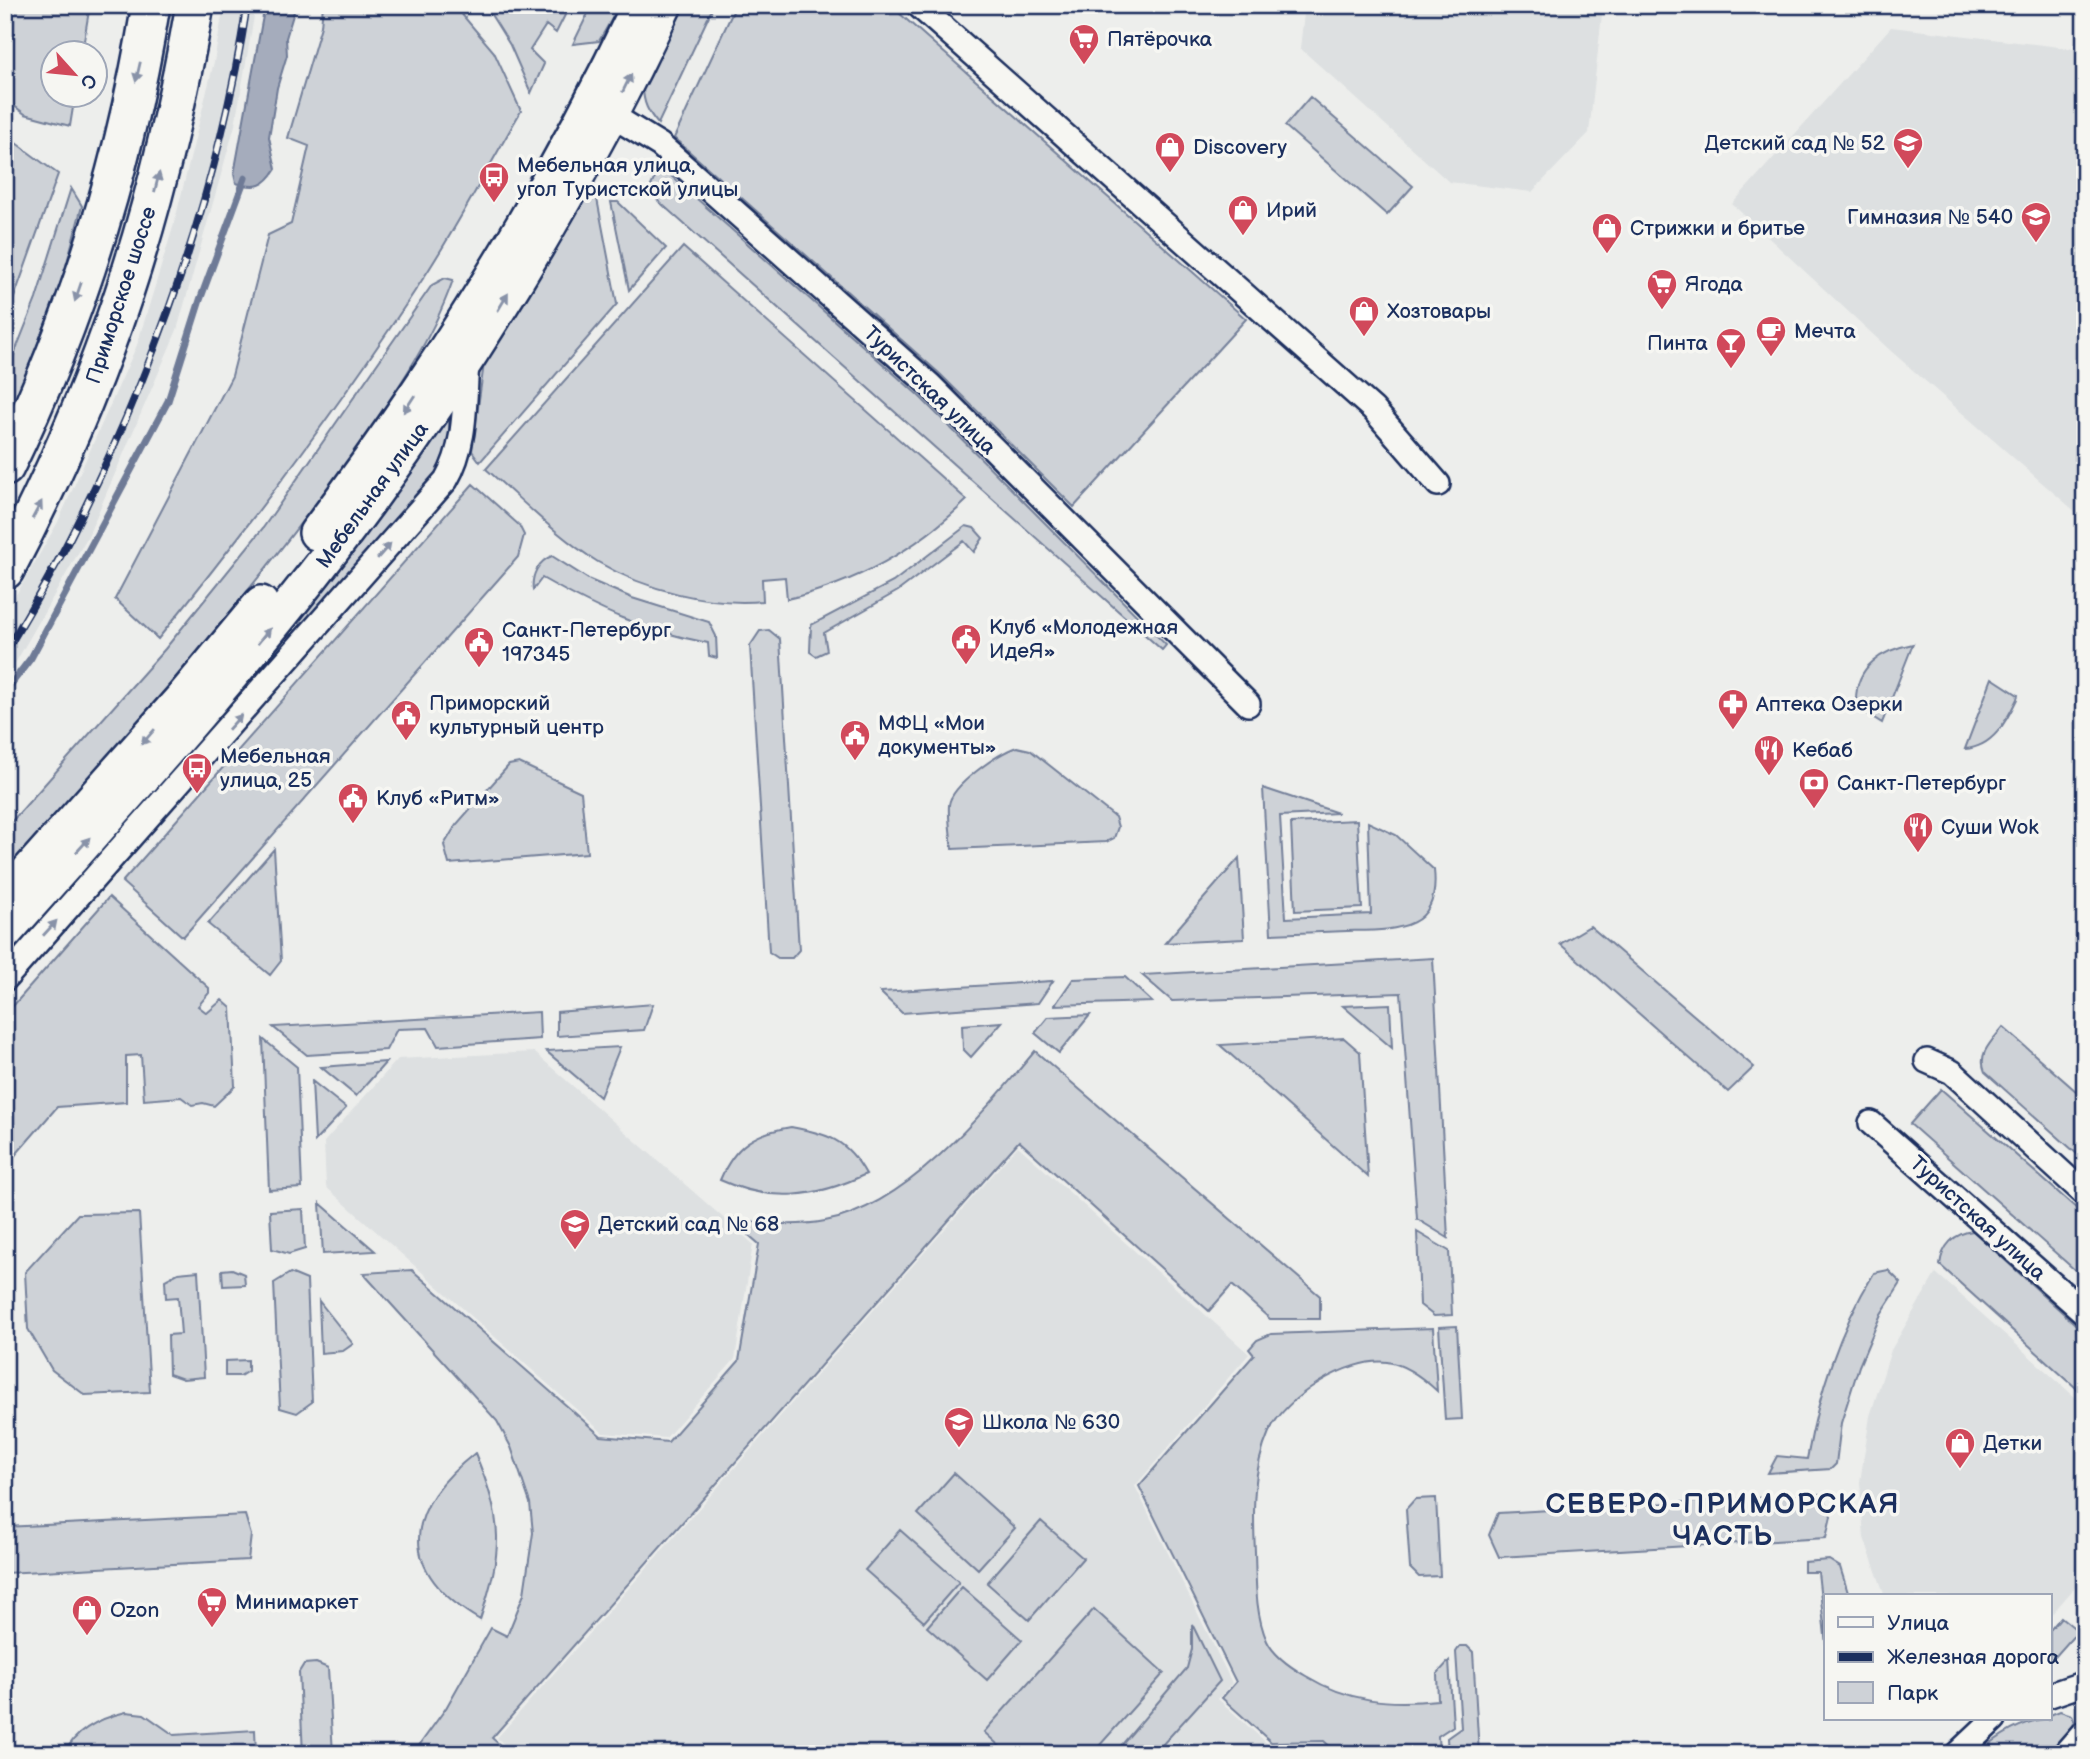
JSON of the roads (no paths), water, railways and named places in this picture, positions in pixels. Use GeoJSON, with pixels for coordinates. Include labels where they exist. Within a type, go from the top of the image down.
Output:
{"type":"FeatureCollection","features":[{"type":"Feature","properties":{"kind":"main road","name":"Приморское шоссе"},"geometry":{"type":"LineString","coordinates":[[5,467],[31,415],[87,265],[121,146],[151,5]]}},
{"type":"Feature","properties":{"kind":"main road","name":"Приморское шоссе"},"geometry":{"type":"LineString","coordinates":[[5,570],[51,482],[119,315],[146,226],[178,98],[195,5]]}},
{"type":"Feature","properties":{"kind":"street","name":"Мебельная улица"},"geometry":{"type":"LineString","coordinates":[[5,897],[190,688],[348,491],[446,347],[536,200],[601,108],[639,5]]}},
{"type":"Feature","properties":{"kind":"street","name":"Мебельная улица"},"geometry":{"type":"LineString","coordinates":[[5,933],[257,645],[367,504],[467,360],[601,108],[664,5]]}},
{"type":"Feature","properties":{"kind":"street"},"geometry":{"type":"LineString","coordinates":[[918,5],[1373,409],[1438,484]]}},
{"type":"Feature","properties":{"kind":"street","name":"Туристская улица"},"geometry":{"type":"LineString","coordinates":[[601,108],[660,145],[930,385],[1248,704]]}},
{"type":"Feature","properties":{"kind":"street"},"geometry":{"type":"LineString","coordinates":[[5,979],[446,480],[457,461],[461,443],[467,360]]}},
{"type":"Feature","properties":{"kind":"street"},"geometry":{"type":"LineString","coordinates":[[1927,1060],[1952,1072],[2085,1194]]}},
{"type":"Feature","properties":{"kind":"street","name":"Туристская улица"},"geometry":{"type":"LineString","coordinates":[[1871,1123],[2085,1313]]}},
{"type":"Feature","properties":{"kind":"street"},"geometry":{"type":"LineString","coordinates":[[2052,1694],[2085,1683]]}},
{"type":"Feature","properties":{"kind":"street"},"geometry":{"type":"LineString","coordinates":[[1957,1754],[1993,1720]]}},
{"type":"Feature","properties":{"kind":"street"},"geometry":{"type":"LineString","coordinates":[[2071,1754],[2085,1738]]}},
{"type":"Feature","properties":{"kind":"water"},"geometry":{"type":"Polygon","coordinates":[[[265,5],[296,5],[286,38],[287,55],[277,88],[269,137],[276,169],[264,183],[249,186],[236,183],[234,174],[265,5]]]}},
{"type":"Feature","properties":{"kind":"waterway"},"geometry":{"type":"LineString","coordinates":[[5,692],[31,658],[168,401],[200,300],[245,178]]}},
{"type":"Feature","properties":{"kind":"railway"},"geometry":{"type":"LineString","coordinates":[[5,653],[75,528],[133,403],[158,338],[202,207],[220,140],[247,5]]}},
{"type":"Feature","properties":{"kind":"place","name":"Пятёрочка"},"geometry":{"type":"Point","coordinates":[1084,66]}},
{"type":"Feature","properties":{"kind":"place","name":"Детский сад № 52"},"geometry":{"type":"Point","coordinates":[1908,170]}},
{"type":"Feature","properties":{"kind":"place","name":"Discovery"},"geometry":{"type":"Point","coordinates":[1170,174]}},
{"type":"Feature","properties":{"kind":"place","name":"Мебельная улица, угол Туристской улицы"},"geometry":{"type":"Point","coordinates":[494,204]}},
{"type":"Feature","properties":{"kind":"place","name":"Ирий"},"geometry":{"type":"Point","coordinates":[1243,237]}},
{"type":"Feature","properties":{"kind":"place","name":"Гимназия № 540"},"geometry":{"type":"Point","coordinates":[2036,244]}},
{"type":"Feature","properties":{"kind":"place","name":"Стрижки и бритье"},"geometry":{"type":"Point","coordinates":[1607,255]}},
{"type":"Feature","properties":{"kind":"place","name":"Ягода"},"geometry":{"type":"Point","coordinates":[1662,311]}},
{"type":"Feature","properties":{"kind":"place","name":"Хозтовары"},"geometry":{"type":"Point","coordinates":[1364,338]}},
{"type":"Feature","properties":{"kind":"place","name":"Мечта"},"geometry":{"type":"Point","coordinates":[1771,358]}},
{"type":"Feature","properties":{"kind":"place","name":"Пинта"},"geometry":{"type":"Point","coordinates":[1731,370]}},
{"type":"Feature","properties":{"kind":"place","name":"Клуб «Молодежная ИдеЯ»"},"geometry":{"type":"Point","coordinates":[966,666]}},
{"type":"Feature","properties":{"kind":"place","name":"Санкт-Петербург 197345"},"geometry":{"type":"Point","coordinates":[479,669]}},
{"type":"Feature","properties":{"kind":"place","name":"Аптека Озерки"},"geometry":{"type":"Point","coordinates":[1733,731]}},
{"type":"Feature","properties":{"kind":"place","name":"Приморский культурный центр"},"geometry":{"type":"Point","coordinates":[406,742]}},
{"type":"Feature","properties":{"kind":"place","name":"МФЦ «Мои документы»"},"geometry":{"type":"Point","coordinates":[855,762]}},
{"type":"Feature","properties":{"kind":"place","name":"Кебаб"},"geometry":{"type":"Point","coordinates":[1769,777]}},
{"type":"Feature","properties":{"kind":"place","name":"Мебельная улица, 25"},"geometry":{"type":"Point","coordinates":[197,795]}},
{"type":"Feature","properties":{"kind":"place","name":"Санкт-Петербург"},"geometry":{"type":"Point","coordinates":[1814,810]}},
{"type":"Feature","properties":{"kind":"place","name":"Клуб «Ритм»"},"geometry":{"type":"Point","coordinates":[353,825]}},
{"type":"Feature","properties":{"kind":"place","name":"Суши Wok"},"geometry":{"type":"Point","coordinates":[1918,854]}},
{"type":"Feature","properties":{"kind":"place","name":"Детский сад № 68"},"geometry":{"type":"Point","coordinates":[575,1251]}},
{"type":"Feature","properties":{"kind":"place","name":"Школа № 630"},"geometry":{"type":"Point","coordinates":[959,1449]}},
{"type":"Feature","properties":{"kind":"place","name":"Детки"},"geometry":{"type":"Point","coordinates":[1960,1470]}},
{"type":"Feature","properties":{"kind":"place","name":"Минимаркет"},"geometry":{"type":"Point","coordinates":[212,1629]}},
{"type":"Feature","properties":{"kind":"place","name":"Ozon"},"geometry":{"type":"Point","coordinates":[87,1637]}},
{"type":"Feature","properties":{"kind":"district","name":"СЕВЕРО-ПРИМОРСКАЯ ЧАСТЬ"},"geometry":{"type":"Point","coordinates":[1723,1519]}}]}
